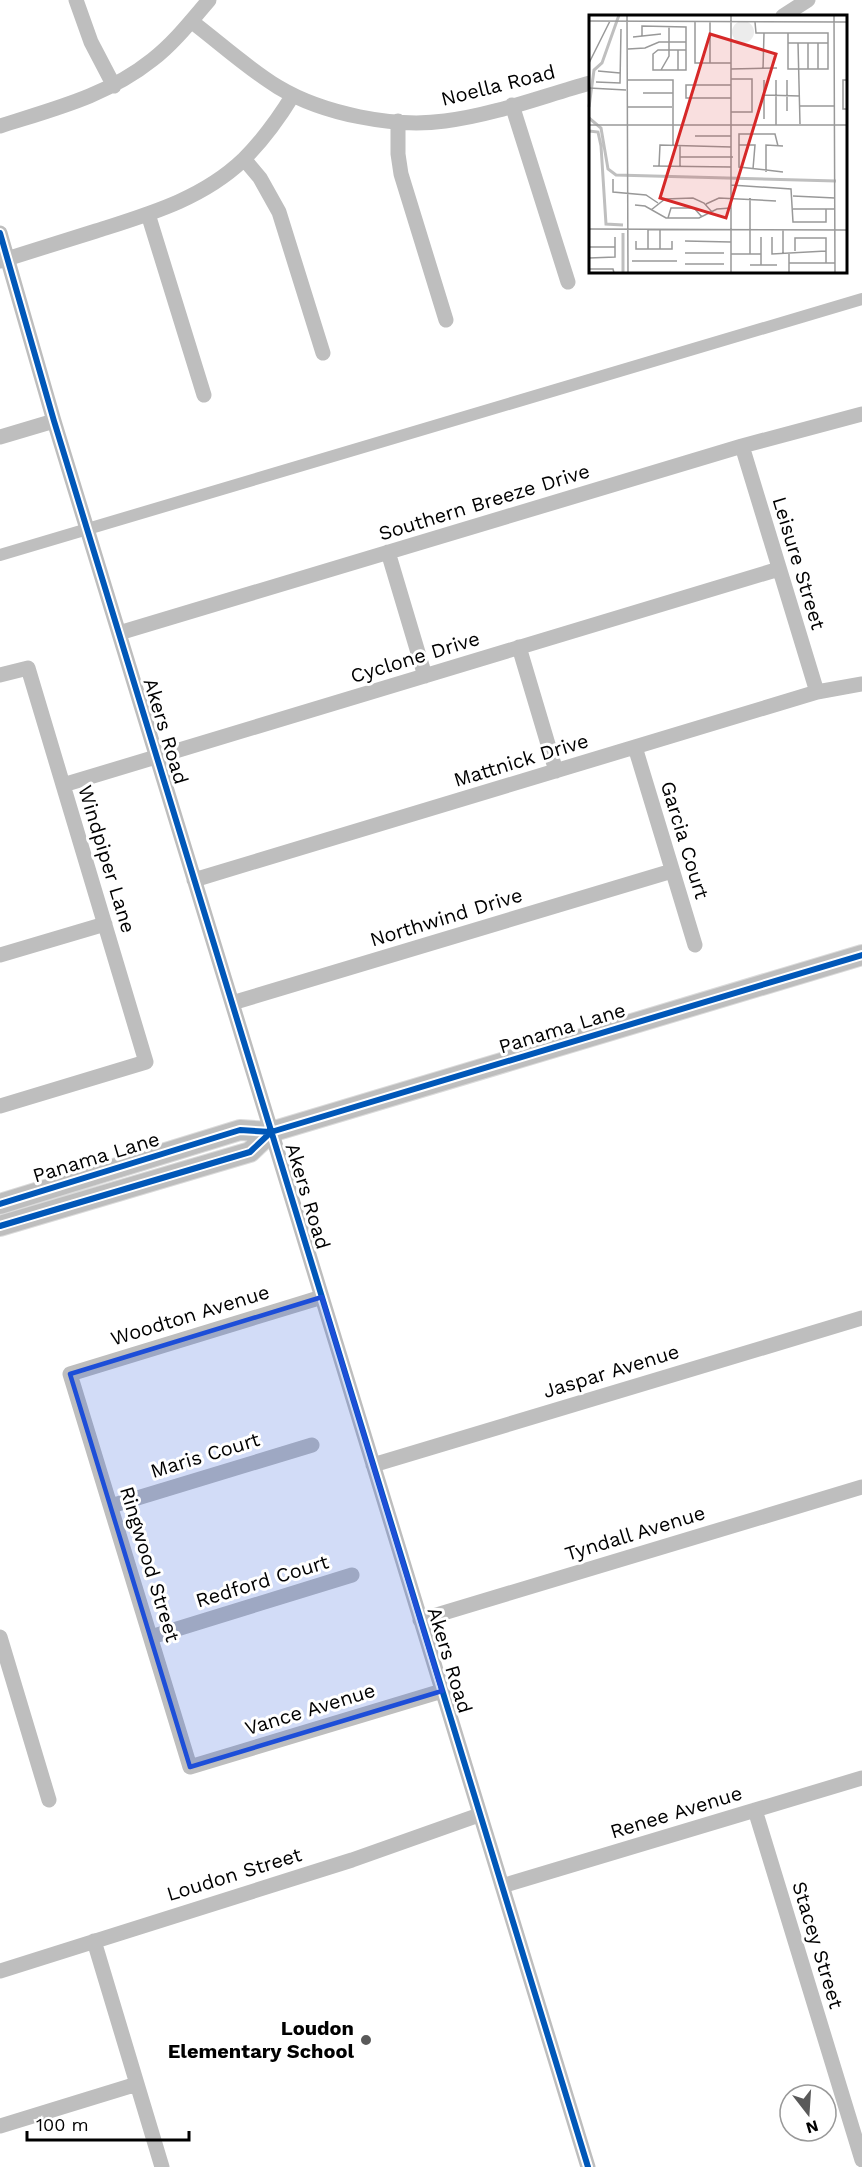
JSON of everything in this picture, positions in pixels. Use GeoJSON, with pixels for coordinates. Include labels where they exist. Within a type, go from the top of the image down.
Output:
{"type":"FeatureCollection","features":[{"type":"Feature","properties":{"kind":"main road","name":"Panama Lane"},"geometry":{"type":"LineString","coordinates":[[0,1204],[240,1130],[271,1132],[862,955]]}},
{"type":"Feature","properties":{"kind":"main road","name":"Panama Lane"},"geometry":{"type":"LineString","coordinates":[[0,1226],[250,1152],[271,1132]]}},
{"type":"Feature","properties":{"kind":"street"},"geometry":{"type":"LineString","coordinates":[[76,0],[91,42],[114,86]]}},
{"type":"Feature","properties":{"kind":"street"},"geometry":{"type":"LineString","coordinates":[[0,126],[83,100],[114,86],[153,59],[209,0]]}},
{"type":"Feature","properties":{"kind":"street"},"geometry":{"type":"LineString","coordinates":[[785,15],[808,0]]}},
{"type":"Feature","properties":{"kind":"street","name":"Noella Road"},"geometry":{"type":"LineString","coordinates":[[191,21],[260,75],[293,95],[341,113],[366,118],[422,123],[444,121],[589,84]]}},
{"type":"Feature","properties":{"kind":"street"},"geometry":{"type":"LineString","coordinates":[[4,260],[148,214],[194,195],[214,183],[244,159],[276,122],[293,95]]}},
{"type":"Feature","properties":{"kind":"street"},"geometry":{"type":"LineString","coordinates":[[512,105],[568,282]]}},
{"type":"Feature","properties":{"kind":"street"},"geometry":{"type":"LineString","coordinates":[[398,121],[398,154],[401,174],[446,320]]}},
{"type":"Feature","properties":{"kind":"street"},"geometry":{"type":"LineString","coordinates":[[244,159],[260,178],[279,212],[323,352]]}},
{"type":"Feature","properties":{"kind":"street"},"geometry":{"type":"LineString","coordinates":[[148,214],[204,395]]}},
{"type":"Feature","properties":{"kind":"street","name":"Akers Road"},"geometry":{"type":"LineString","coordinates":[[0,233],[4,260],[588,2167]]}},
{"type":"Feature","properties":{"kind":"street","name":"Southern Breeze Drive"},"geometry":{"type":"LineString","coordinates":[[119,633],[742,446],[862,414]]}},
{"type":"Feature","properties":{"kind":"street"},"geometry":{"type":"LineString","coordinates":[[0,437],[54,421]]}},
{"type":"Feature","properties":{"kind":"street","name":"Leisure Street"},"geometry":{"type":"LineString","coordinates":[[742,446],[817,692]]}},
{"type":"Feature","properties":{"kind":"street"},"geometry":{"type":"LineString","coordinates":[[388,552],[425,676]]}},
{"type":"Feature","properties":{"kind":"street","name":"Cyclone Drive"},"geometry":{"type":"LineString","coordinates":[[63,785],[779,569]]}},
{"type":"Feature","properties":{"kind":"street"},"geometry":{"type":"LineString","coordinates":[[519,647],[556,771]]}},
{"type":"Feature","properties":{"kind":"street","name":"Windpiper Lane"},"geometry":{"type":"LineString","coordinates":[[0,675],[28,668],[146,1062],[0,1106]]}},
{"type":"Feature","properties":{"kind":"street","name":"Mattnick Drive"},"geometry":{"type":"LineString","coordinates":[[194,880],[817,692],[862,684]]}},
{"type":"Feature","properties":{"kind":"street","name":"Garcia Court"},"geometry":{"type":"LineString","coordinates":[[635,747],[695,945]]}},
{"type":"Feature","properties":{"kind":"street","name":"Northwind Drive"},"geometry":{"type":"LineString","coordinates":[[232,1003],[672,871]]}},
{"type":"Feature","properties":{"kind":"street"},"geometry":{"type":"LineString","coordinates":[[0,955],[105,924]]}},
{"type":"Feature","properties":{"kind":"street","name":"Woodton Avenue"},"geometry":{"type":"LineString","coordinates":[[70,1374],[322,1297]]}},
{"type":"Feature","properties":{"kind":"street","name":"Jaspar Avenue"},"geometry":{"type":"LineString","coordinates":[[373,1465],[862,1318]]}},
{"type":"Feature","properties":{"kind":"street","name":"Ringwood Street"},"geometry":{"type":"LineString","coordinates":[[70,1374],[190,1767]]}},
{"type":"Feature","properties":{"kind":"street","name":"Maris Court"},"geometry":{"type":"LineString","coordinates":[[111,1506],[312,1444]]}},
{"type":"Feature","properties":{"kind":"street","name":"Tyndall Avenue"},"geometry":{"type":"LineString","coordinates":[[420,1620],[862,1487]]}},
{"type":"Feature","properties":{"kind":"street","name":"Redford Court"},"geometry":{"type":"LineString","coordinates":[[151,1637],[352,1575]]}},
{"type":"Feature","properties":{"kind":"street"},"geometry":{"type":"LineString","coordinates":[[0,1637],[49,1800]]}},
{"type":"Feature","properties":{"kind":"street","name":"Vance Avenue"},"geometry":{"type":"LineString","coordinates":[[190,1767],[442,1690]]}},
{"type":"Feature","properties":{"kind":"street","name":"Renee Avenue"},"geometry":{"type":"LineString","coordinates":[[502,1886],[862,1779]]}},
{"type":"Feature","properties":{"kind":"street","name":"Stacey Street"},"geometry":{"type":"LineString","coordinates":[[755,1810],[862,2160]]}},
{"type":"Feature","properties":{"kind":"street","name":"Loudon Street"},"geometry":{"type":"LineString","coordinates":[[0,1971],[352,1860],[479,1815]]}},
{"type":"Feature","properties":{"kind":"street"},"geometry":{"type":"LineString","coordinates":[[94,1941],[162,2167]]}},
{"type":"Feature","properties":{"kind":"street"},"geometry":{"type":"LineString","coordinates":[[0,2126],[137,2084]]}},
{"type":"Feature","properties":{"kind":"highlighted area"},"geometry":{"type":"Polygon","coordinates":[[[322,1297],[442,1691],[190,1767],[70,1374],[322,1297]]]}},
{"type":"Feature","properties":{"kind":"waterway"},"geometry":{"type":"LineString","coordinates":[[0,555],[862,299]]}},
{"type":"Feature","properties":{"kind":"cycle path"},"geometry":{"type":"LineString","coordinates":[[0,233],[54,421],[588,2167]]}},
{"type":"Feature","properties":{"kind":"cycle path"},"geometry":{"type":"LineString","coordinates":[[0,1204],[240,1130],[271,1132],[862,955]]}},
{"type":"Feature","properties":{"kind":"cycle path"},"geometry":{"type":"LineString","coordinates":[[0,1226],[250,1152],[271,1132]]}},
{"type":"Feature","properties":{"kind":"place","name":"Loudon Elementary School"},"geometry":{"type":"Point","coordinates":[366,2040]}}]}
